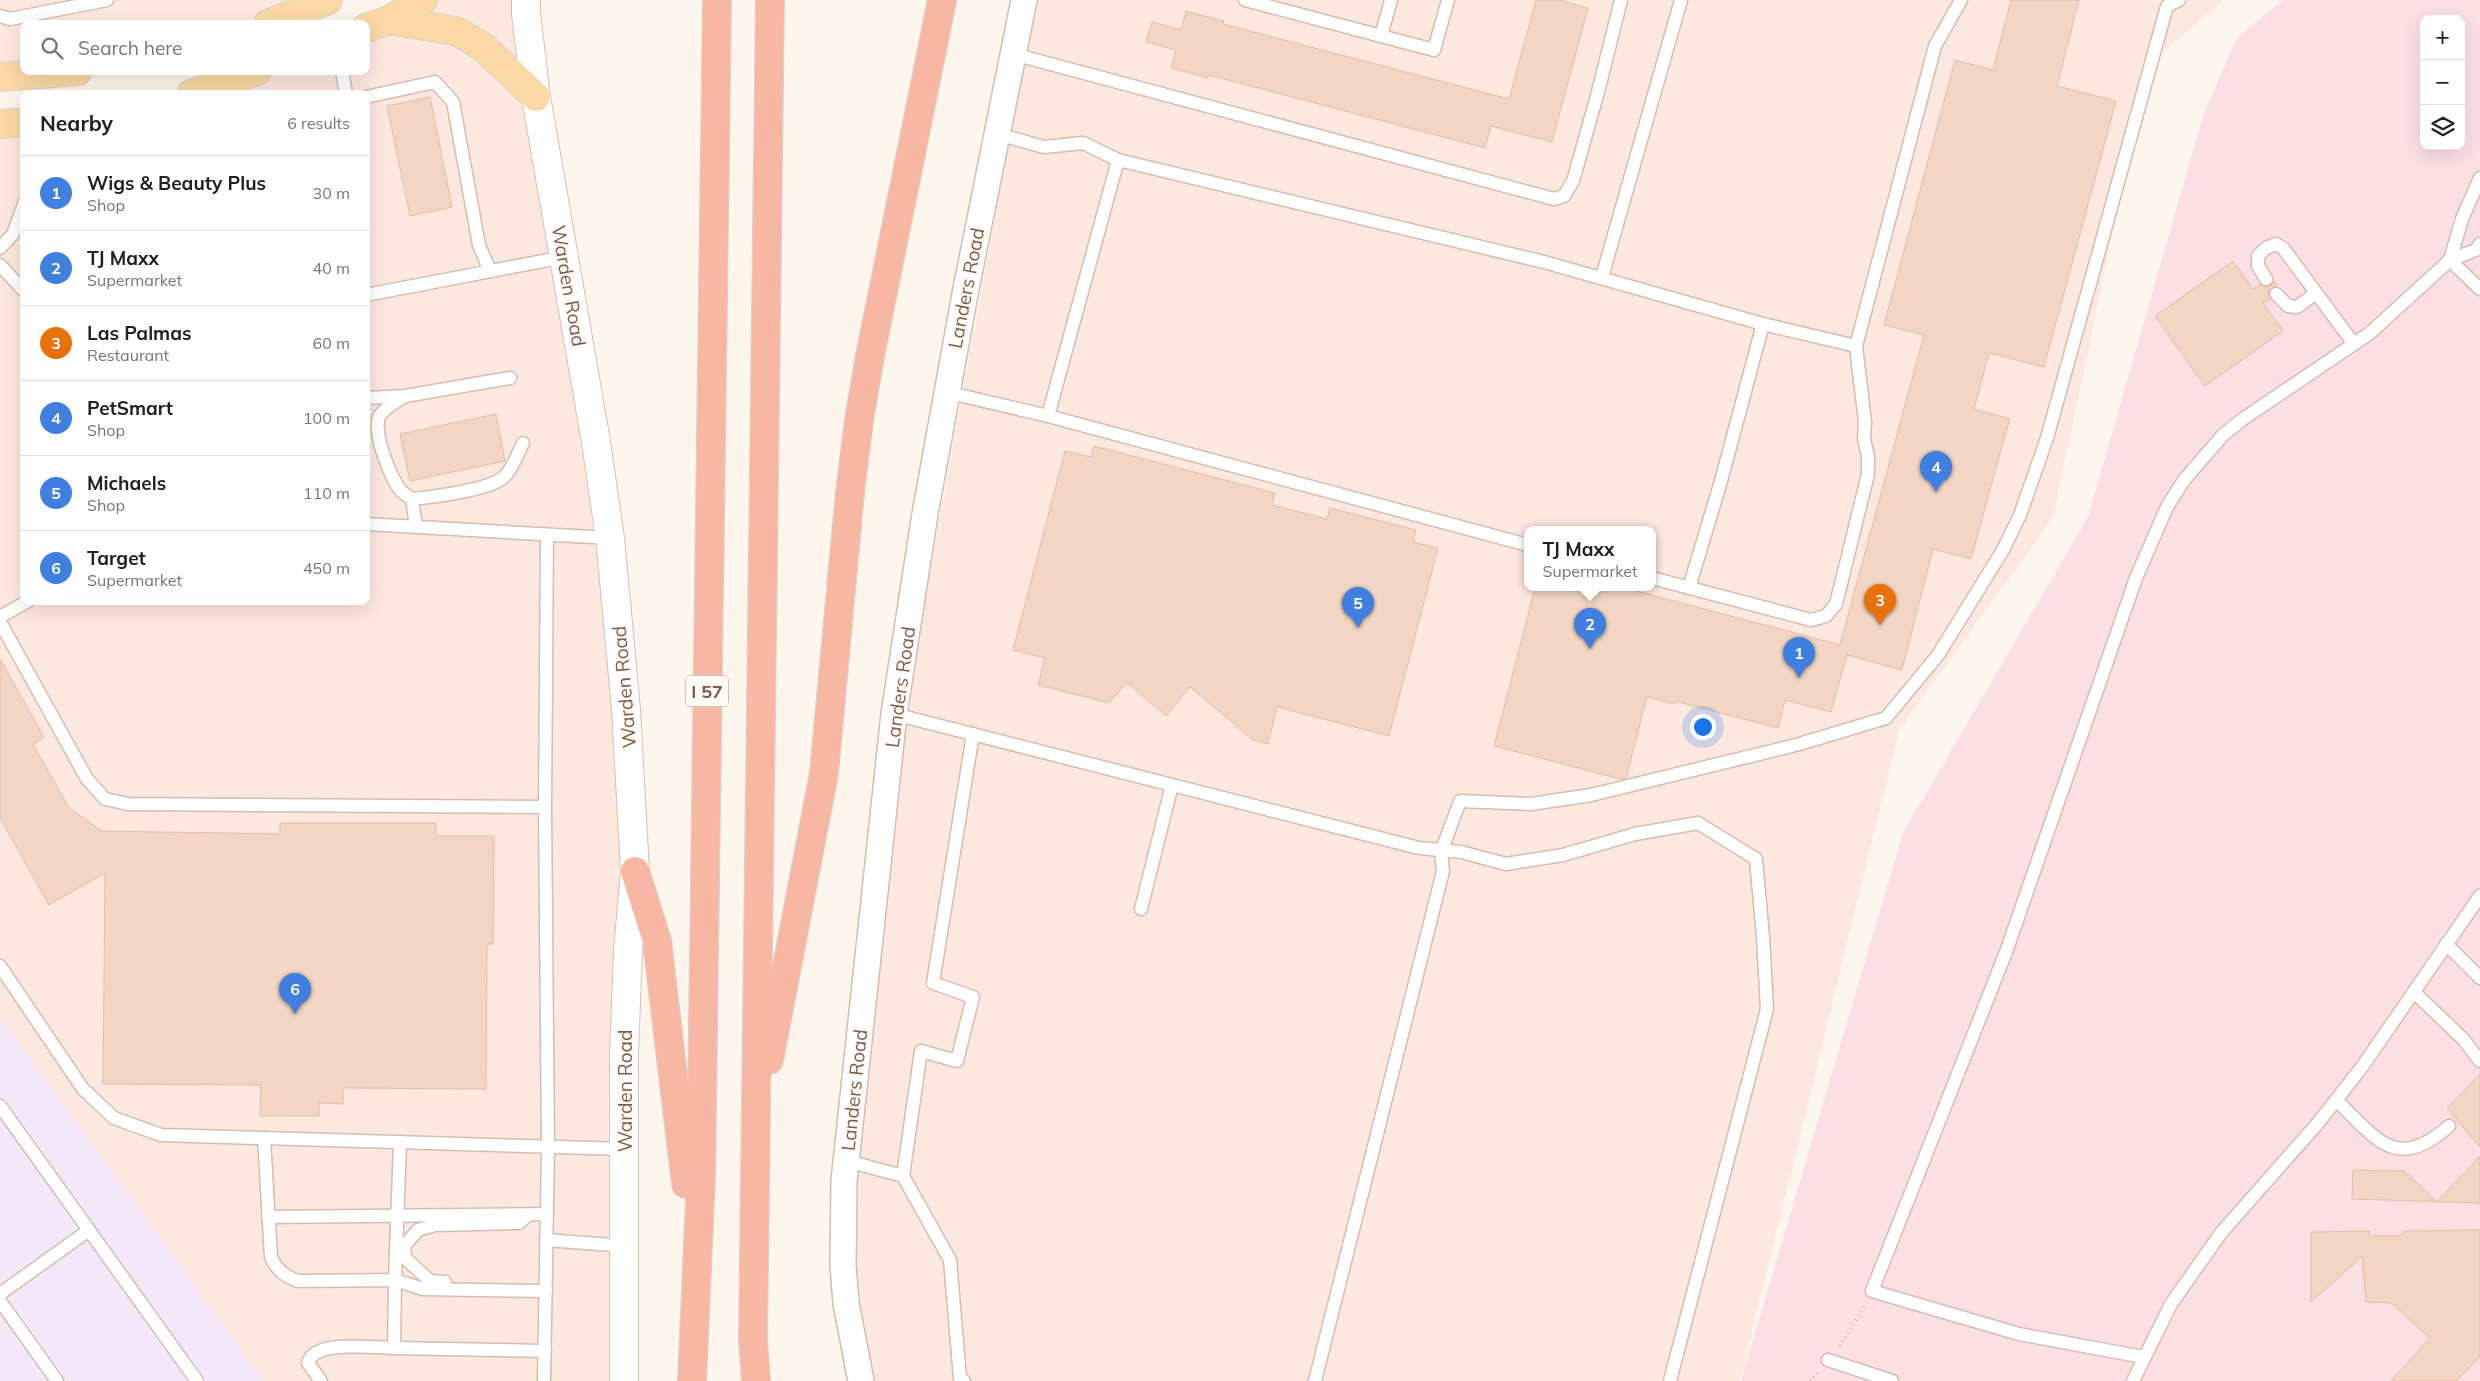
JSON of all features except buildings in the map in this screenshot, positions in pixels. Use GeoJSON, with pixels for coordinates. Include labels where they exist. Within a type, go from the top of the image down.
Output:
{"type":"FeatureCollection","features":[{"type":"Feature","properties":{"kind":"highway","name":"I 57"},"geometry":{"type":"LineString","coordinates":[[692,1381],[701,1174],[717,0]]}},
{"type":"Feature","properties":{"kind":"highway"},"geometry":{"type":"LineString","coordinates":[[756,1381],[753,1340],[770,0]]}},
{"type":"Feature","properties":{"kind":"highway"},"geometry":{"type":"LineString","coordinates":[[757,1123],[824,772],[850,492],[865,383],[942,0]]}},
{"type":"Feature","properties":{"kind":"highway"},"geometry":{"type":"LineString","coordinates":[[635,871],[657,941],[696,1266]]}},
{"type":"Feature","properties":{"kind":"main road"},"geometry":{"type":"LineString","coordinates":[[278,20],[328,0]]}},
{"type":"Feature","properties":{"kind":"main road"},"geometry":{"type":"LineString","coordinates":[[378,24],[422,0]]}},
{"type":"Feature","properties":{"kind":"main road"},"geometry":{"type":"LineString","coordinates":[[378,24],[456,31],[482,46],[536,96]]}},
{"type":"Feature","properties":{"kind":"main road"},"geometry":{"type":"LineString","coordinates":[[0,77],[26,75]]}},
{"type":"Feature","properties":{"kind":"main road"},"geometry":{"type":"LineString","coordinates":[[202,90],[246,75]]}},
{"type":"Feature","properties":{"kind":"main road"},"geometry":{"type":"LineString","coordinates":[[0,124],[20,122]]}},
{"type":"Feature","properties":{"kind":"street","name":"Warden Road"},"geometry":{"type":"LineString","coordinates":[[526,0],[536,96],[610,538],[626,709],[635,871],[627,970],[624,1150],[624,1381]]}},
{"type":"Feature","properties":{"kind":"street","name":"Landers Road"},"geometry":{"type":"LineString","coordinates":[[861,1381],[846,1303],[842,1225],[847,1161],[894,714],[946,392],[1024,0]]}},
{"type":"Feature","properties":{"kind":"lane"},"geometry":{"type":"LineString","coordinates":[[0,16],[10,19],[108,0]]}},
{"type":"Feature","properties":{"kind":"lane"},"geometry":{"type":"LineString","coordinates":[[1245,0],[1434,50],[1448,0]]}},
{"type":"Feature","properties":{"kind":"lane"},"geometry":{"type":"LineString","coordinates":[[1382,36],[1391,0]]}},
{"type":"Feature","properties":{"kind":"lane"},"geometry":{"type":"LineString","coordinates":[[1013,54],[1554,199],[1564,196],[1573,181],[1621,0]]}},
{"type":"Feature","properties":{"kind":"lane"},"geometry":{"type":"LineString","coordinates":[[1602,277],[1681,0]]}},
{"type":"Feature","properties":{"kind":"lane"},"geometry":{"type":"LineString","coordinates":[[1656,579],[1811,620],[1826,616],[1836,604],[1868,474],[1856,346],[1935,46],[1961,0]]}},
{"type":"Feature","properties":{"kind":"lane"},"geometry":{"type":"LineString","coordinates":[[1315,1381],[1443,870],[1441,852],[1460,801],[1530,804],[1591,795],[1796,745],[1886,718],[1938,655],[2003,550],[2020,514],[2047,438],[2167,6],[2179,0]]}},
{"type":"Feature","properties":{"kind":"lane"},"geometry":{"type":"LineString","coordinates":[[343,75],[345,90]]}},
{"type":"Feature","properties":{"kind":"lane"},"geometry":{"type":"LineString","coordinates":[[370,96],[435,82],[453,102],[479,245],[490,271]]}},
{"type":"Feature","properties":{"kind":"lane"},"geometry":{"type":"LineString","coordinates":[[997,134],[1044,147],[1083,143],[1118,160],[1602,277],[1763,324],[1856,346]]}},
{"type":"Feature","properties":{"kind":"lane"},"geometry":{"type":"LineString","coordinates":[[1048,416],[1118,160]]}},
{"type":"Feature","properties":{"kind":"lane"},"geometry":{"type":"LineString","coordinates":[[2450,260],[2462,219],[2480,178]]}},
{"type":"Feature","properties":{"kind":"lane"},"geometry":{"type":"LineString","coordinates":[[0,248],[13,234],[20,215]]}},
{"type":"Feature","properties":{"kind":"lane"},"geometry":{"type":"LineString","coordinates":[[2266,279],[2258,266],[2258,256],[2266,248],[2276,244],[2283,248],[2354,344]]}},
{"type":"Feature","properties":{"kind":"lane"},"geometry":{"type":"LineString","coordinates":[[2143,1357],[2019,1334],[1872,1291],[2006,952],[2136,578],[2167,507],[2184,480],[2223,435],[2354,344],[2398,310],[2450,260],[2476,250],[2480,244]]}},
{"type":"Feature","properties":{"kind":"lane"},"geometry":{"type":"LineString","coordinates":[[370,294],[564,257]]}},
{"type":"Feature","properties":{"kind":"lane"},"geometry":{"type":"LineString","coordinates":[[2450,260],[2480,289]]}},
{"type":"Feature","properties":{"kind":"lane"},"geometry":{"type":"LineString","coordinates":[[0,265],[20,287]]}},
{"type":"Feature","properties":{"kind":"lane"},"geometry":{"type":"LineString","coordinates":[[2276,294],[2288,306],[2297,307],[2316,293]]}},
{"type":"Feature","properties":{"kind":"lane"},"geometry":{"type":"LineString","coordinates":[[1689,588],[1724,472],[1763,324]]}},
{"type":"Feature","properties":{"kind":"lane"},"geometry":{"type":"LineString","coordinates":[[370,398],[405,396],[510,378]]}},
{"type":"Feature","properties":{"kind":"lane"},"geometry":{"type":"LineString","coordinates":[[946,392],[1048,416],[1524,544]]}},
{"type":"Feature","properties":{"kind":"lane"},"geometry":{"type":"LineString","coordinates":[[405,396],[390,405],[380,416],[377,428],[392,476],[402,491],[412,499],[416,526]]}},
{"type":"Feature","properties":{"kind":"lane"},"geometry":{"type":"LineString","coordinates":[[412,499],[488,486],[503,479],[512,468],[523,443]]}},
{"type":"Feature","properties":{"kind":"lane"},"geometry":{"type":"LineString","coordinates":[[370,524],[547,536],[610,538]]}},
{"type":"Feature","properties":{"kind":"lane"},"geometry":{"type":"LineString","coordinates":[[544,1381],[548,1147],[545,807],[547,536]]}},
{"type":"Feature","properties":{"kind":"lane"},"geometry":{"type":"LineString","coordinates":[[0,617],[21,605]]}},
{"type":"Feature","properties":{"kind":"lane"},"geometry":{"type":"LineString","coordinates":[[0,622],[87,779],[105,800],[128,804],[545,807]]}},
{"type":"Feature","properties":{"kind":"lane"},"geometry":{"type":"LineString","coordinates":[[894,714],[1419,848],[1441,852],[1461,852],[1506,864],[1563,855],[1635,834],[1698,823],[1756,859],[1767,1010],[1670,1381]]}},
{"type":"Feature","properties":{"kind":"lane"},"geometry":{"type":"LineString","coordinates":[[964,1381],[960,1378],[950,1260],[903,1176],[921,1051],[957,1061],[973,997],[933,983],[973,734]]}},
{"type":"Feature","properties":{"kind":"lane"},"geometry":{"type":"LineString","coordinates":[[1140,909],[1172,785]]}},
{"type":"Feature","properties":{"kind":"lane"},"geometry":{"type":"LineString","coordinates":[[2133,1381],[2143,1357],[2171,1304],[2221,1233],[2336,1100],[2480,896]]}},
{"type":"Feature","properties":{"kind":"lane"},"geometry":{"type":"LineString","coordinates":[[2446,944],[2480,978]]}},
{"type":"Feature","properties":{"kind":"lane"},"geometry":{"type":"LineString","coordinates":[[0,966],[83,1090],[114,1118],[161,1135],[624,1150]]}},
{"type":"Feature","properties":{"kind":"lane"},"geometry":{"type":"LineString","coordinates":[[2414,992],[2463,1039],[2480,1061]]}},
{"type":"Feature","properties":{"kind":"lane"},"geometry":{"type":"LineString","coordinates":[[2336,1100],[2370,1132],[2393,1148],[2403,1150],[2417,1148],[2428,1143],[2449,1126]]}},
{"type":"Feature","properties":{"kind":"lane"},"geometry":{"type":"LineString","coordinates":[[0,1106],[197,1381]]}},
{"type":"Feature","properties":{"kind":"lane"},"geometry":{"type":"LineString","coordinates":[[264,1138],[270,1257],[276,1268],[288,1278],[298,1281],[395,1280],[423,1289],[546,1291]]}},
{"type":"Feature","properties":{"kind":"lane"},"geometry":{"type":"LineString","coordinates":[[394,1348],[400,1142]]}},
{"type":"Feature","properties":{"kind":"lane"},"geometry":{"type":"LineString","coordinates":[[847,1161],[903,1176]]}},
{"type":"Feature","properties":{"kind":"lane"},"geometry":{"type":"LineString","coordinates":[[506,1290],[492,1283],[430,1281],[405,1258],[404,1246],[418,1230],[434,1225],[519,1224],[529,1214]]}},
{"type":"Feature","properties":{"kind":"lane"},"geometry":{"type":"LineString","coordinates":[[268,1216],[547,1214]]}},
{"type":"Feature","properties":{"kind":"lane"},"geometry":{"type":"LineString","coordinates":[[0,1294],[89,1230]]}},
{"type":"Feature","properties":{"kind":"lane"},"geometry":{"type":"LineString","coordinates":[[546,1240],[625,1246]]}},
{"type":"Feature","properties":{"kind":"lane"},"geometry":{"type":"LineString","coordinates":[[0,1301],[57,1381]]}},
{"type":"Feature","properties":{"kind":"lane"},"geometry":{"type":"LineString","coordinates":[[320,1381],[308,1363],[310,1356],[328,1347],[545,1351]]}},
{"type":"Feature","properties":{"kind":"lane"},"geometry":{"type":"LineString","coordinates":[[1828,1360],[1888,1380]]}},
{"type":"Feature","properties":{"kind":"path"},"geometry":{"type":"LineString","coordinates":[[1810,1381],[1860,1316],[1872,1291]]}},
{"type":"Feature","properties":{"kind":"shaded area"},"geometry":{"type":"Polygon","coordinates":[[[0,0],[328,0],[278,20],[20,20],[20,72],[0,77],[0,0]]]}},
{"type":"Feature","properties":{"kind":"shaded area"},"geometry":{"type":"Polygon","coordinates":[[[407,0],[532,0],[617,599],[628,951],[624,1381],[257,1381],[0,1027],[0,122],[20,120],[20,605],[370,605],[370,90],[191,90],[235,75],[370,75],[370,22],[407,0]]]}},
{"type":"Feature","properties":{"kind":"shaded area"},"geometry":{"type":"Polygon","coordinates":[[[1035,0],[2224,0],[2148,64],[2053,518],[1899,730],[1740,1381],[869,1381],[848,1290],[852,1191],[910,680],[1035,0]]]}},
{"type":"Feature","properties":{"kind":"shaded area"},"geometry":{"type":"Polygon","coordinates":[[[2283,0],[2480,0],[2480,1381],[1741,1381],[1903,833],[2088,517],[2204,113],[2237,38],[2283,0]]]}},
{"type":"Feature","properties":{"kind":"shaded area"},"geometry":{"type":"Polygon","coordinates":[[[0,1017],[264,1381],[0,1381],[0,1017]]]}},
{"type":"Feature","properties":{"kind":"place","name":"PetSmart"},"geometry":{"type":"Point","coordinates":[1936,492]}},
{"type":"Feature","properties":{"kind":"place","name":"Las Palmas"},"geometry":{"type":"Point","coordinates":[1880,625]}},
{"type":"Feature","properties":{"kind":"place","name":"Michaels"},"geometry":{"type":"Point","coordinates":[1358,628]}},
{"type":"Feature","properties":{"kind":"place","name":"TJ Maxx"},"geometry":{"type":"Point","coordinates":[1590,649]}},
{"type":"Feature","properties":{"kind":"place","name":"Wigs & Beauty Plus"},"geometry":{"type":"Point","coordinates":[1799,678]}},
{"type":"Feature","properties":{"kind":"place","name":"Target"},"geometry":{"type":"Point","coordinates":[295,1014]}}]}
